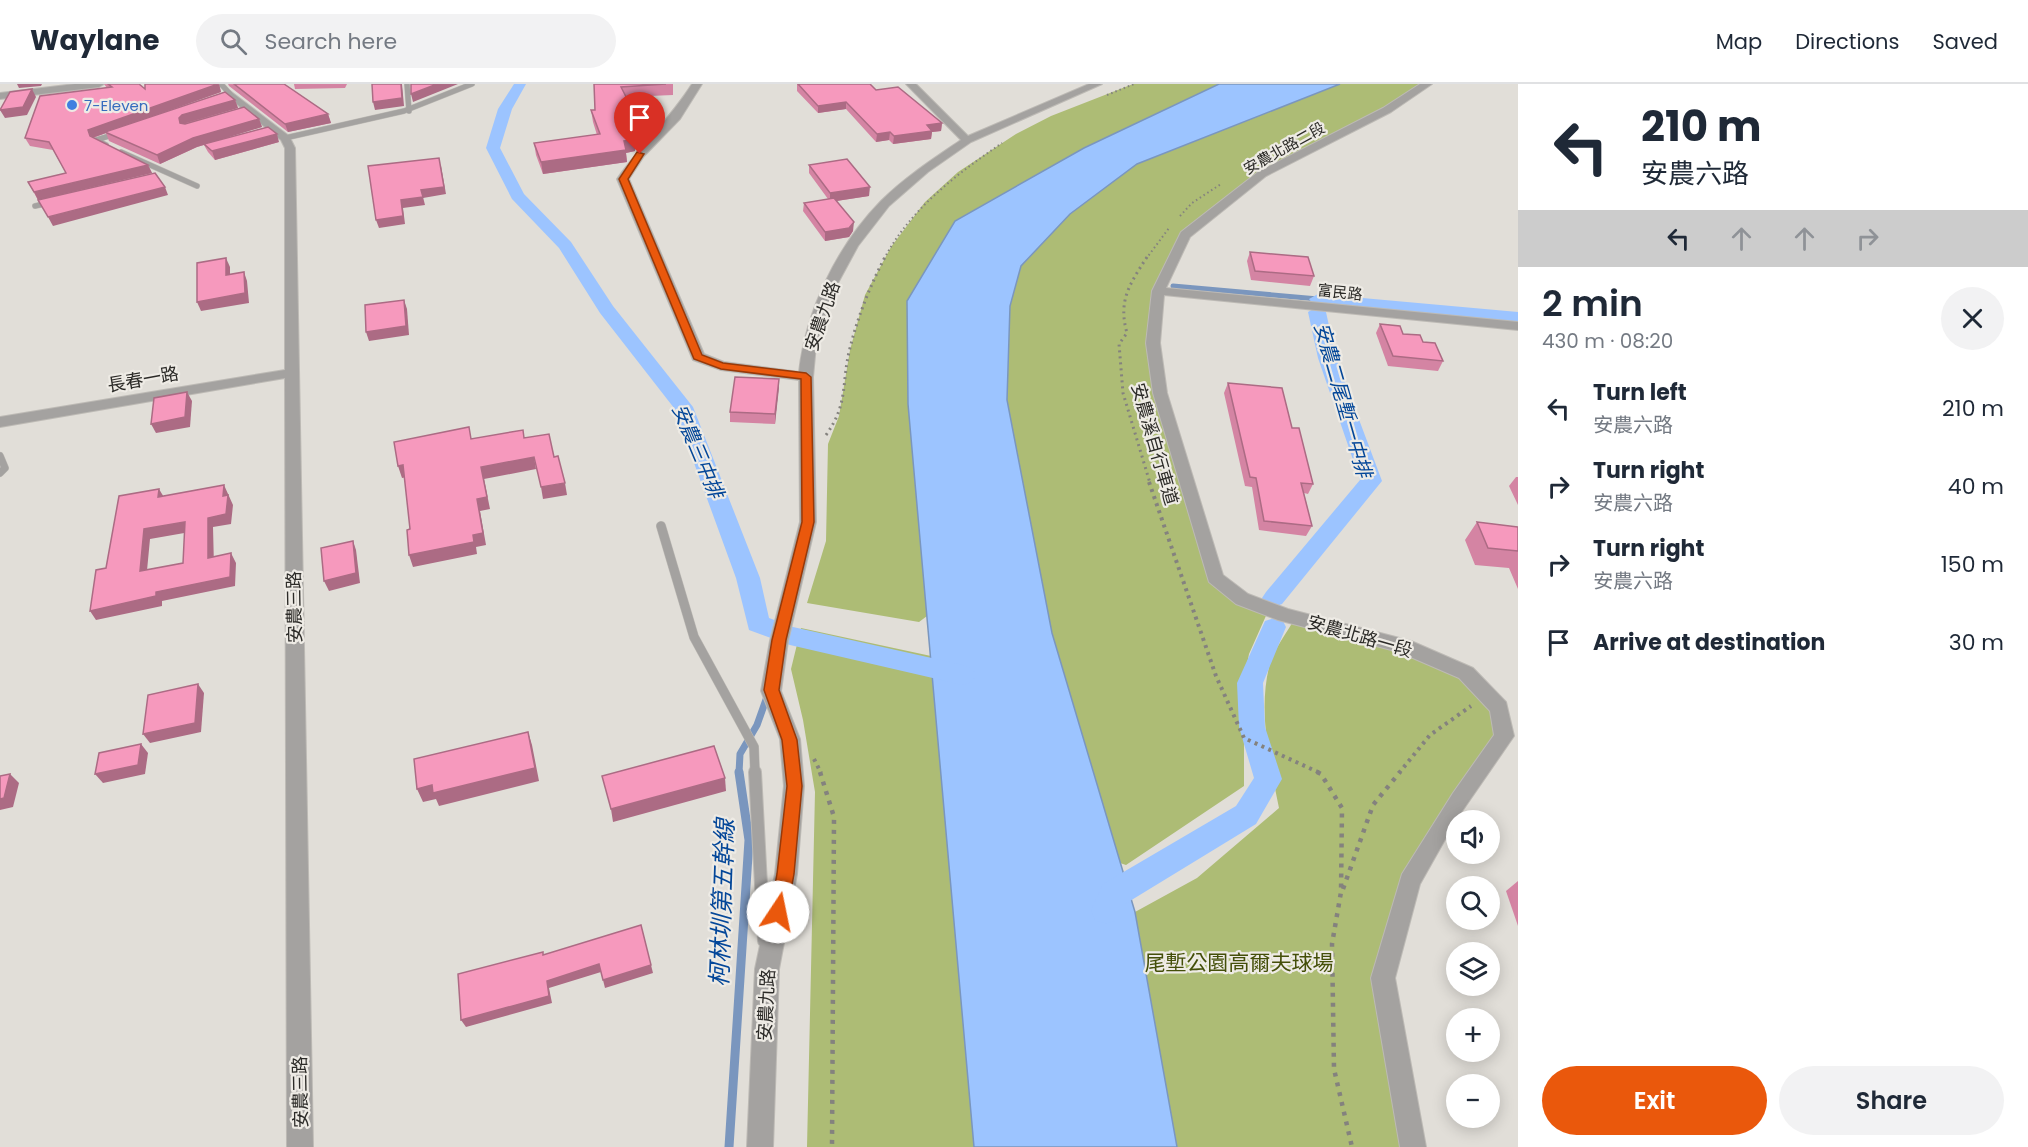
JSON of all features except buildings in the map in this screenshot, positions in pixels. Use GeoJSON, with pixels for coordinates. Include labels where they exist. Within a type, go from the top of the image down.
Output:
{"type":"FeatureCollection","features":[{"type":"Feature","properties":{"kind":"street"},"geometry":{"type":"LineString","coordinates":[[0,96],[99,84]]}},
{"type":"Feature","properties":{"kind":"street"},"geometry":{"type":"LineString","coordinates":[[697,84],[676,117],[640,154],[623,179],[698,357],[721,366],[806,377]]}},
{"type":"Feature","properties":{"kind":"street"},"geometry":{"type":"LineString","coordinates":[[910,84],[967,140]]}},
{"type":"Feature","properties":{"kind":"street","name":"安農北路二段"},"geometry":{"type":"LineString","coordinates":[[1158,291],[1185,235],[1262,174],[1387,110],[1427,84]]}},
{"type":"Feature","properties":{"kind":"street","name":"安農九路"},"geometry":{"type":"LineString","coordinates":[[760,1147],[767,969],[786,874],[794,786],[790,740],[771,690],[779,640],[808,522],[806,377],[809,345],[826,294],[852,245],[885,204],[924,170],[967,140],[1100,90]]}},
{"type":"Feature","properties":{"kind":"street"},"geometry":{"type":"LineString","coordinates":[[223,92],[244,112],[274,133]]}},
{"type":"Feature","properties":{"kind":"street","name":"安農三路"},"geometry":{"type":"LineString","coordinates":[[274,133],[290,148],[300,1147]]}},
{"type":"Feature","properties":{"kind":"street","name":"富民路"},"geometry":{"type":"LineString","coordinates":[[1158,291],[1518,326]]}},
{"type":"Feature","properties":{"kind":"street","name":"安農北路一段"},"geometry":{"type":"LineString","coordinates":[[1158,291],[1153,343],[1160,393],[1215,578],[1242,599],[1284,615],[1404,645],[1466,673],[1499,708],[1504,736],[1460,799],[1410,881],[1383,978],[1413,1147]]}},
{"type":"Feature","properties":{"kind":"street","name":"長春一路"},"geometry":{"type":"LineString","coordinates":[[0,422],[292,373]]}},
{"type":"Feature","properties":{"kind":"lane"},"geometry":{"type":"LineString","coordinates":[[407,84],[409,111]]}},
{"type":"Feature","properties":{"kind":"lane"},"geometry":{"type":"LineString","coordinates":[[274,133],[409,111],[443,99],[472,84]]}},
{"type":"Feature","properties":{"kind":"lane"},"geometry":{"type":"LineString","coordinates":[[130,129],[96,140],[197,186]]}},
{"type":"Feature","properties":{"kind":"lane"},"geometry":{"type":"LineString","coordinates":[[159,177],[170,174]]}},
{"type":"Feature","properties":{"kind":"lane"},"geometry":{"type":"LineString","coordinates":[[35,206],[57,201]]}},
{"type":"Feature","properties":{"kind":"lane"},"geometry":{"type":"LineString","coordinates":[[0,456],[5,468],[0,473]]}},
{"type":"Feature","properties":{"kind":"lane"},"geometry":{"type":"LineString","coordinates":[[662,526],[694,637],[754,747],[760,895],[767,969]]}},
{"type":"Feature","properties":{"kind":"path"},"geometry":{"type":"LineString","coordinates":[[1100,90],[1134,84]]}},
{"type":"Feature","properties":{"kind":"path"},"geometry":{"type":"LineString","coordinates":[[808,459],[839,416],[850,350],[865,295],[891,247],[925,202],[958,172],[1006,140]]}},
{"type":"Feature","properties":{"kind":"path"},"geometry":{"type":"LineString","coordinates":[[1178,218],[1192,203],[1229,179]]}},
{"type":"Feature","properties":{"kind":"path","name":"安農溪自行車道"},"geometry":{"type":"LineString","coordinates":[[1172,225],[1158,240],[1125,298],[1122,316],[1127,333],[1119,344],[1123,393],[1143,463],[1216,676],[1247,739],[1321,774],[1342,808],[1341,892],[1332,944],[1334,1069],[1352,1147]]}},
{"type":"Feature","properties":{"kind":"path","name":"安農溪自行車道"},"geometry":{"type":"LineString","coordinates":[[1341,892],[1373,805],[1430,735],[1487,695]]}},
{"type":"Feature","properties":{"kind":"path"},"geometry":{"type":"LineString","coordinates":[[790,740],[817,761],[834,817],[832,1147]]}},
{"type":"Feature","properties":{"kind":"green space"},"geometry":{"type":"Polygon","coordinates":[[[1133,84],[1219,84],[1084,148],[908,404],[927,616],[919,622],[807,603],[826,541],[828,444],[839,416],[850,350],[865,295],[891,247],[925,202],[958,172],[1016,134],[1051,116],[1133,84]]]}},
{"type":"Feature","properties":{"kind":"green space"},"geometry":{"type":"Polygon","coordinates":[[[1340,84],[1427,84],[1387,110],[1262,174],[1185,235],[1158,291],[1153,343],[1215,578],[1269,609],[1249,654],[1239,705],[1244,738],[1244,786],[1126,865],[1120,863],[1052,633],[1007,400],[1010,306],[1021,266],[1070,214],[1137,164],[1340,84]]]}},
{"type":"Feature","properties":{"kind":"green space","name":"尾塹公園高爾夫球場"},"geometry":{"type":"Polygon","coordinates":[[[1295,618],[1466,673],[1499,708],[1504,736],[1456,810],[1446,810],[1446,825],[1410,881],[1383,978],[1413,1147],[1177,1147],[1135,912],[1197,878],[1279,808],[1266,738],[1265,720],[1266,684],[1274,654],[1295,618]]]}},
{"type":"Feature","properties":{"kind":"green space"},"geometry":{"type":"Polygon","coordinates":[[[801,628],[931,656],[977,1147],[807,1147],[815,792],[803,720],[791,669],[801,628]]]}},
{"type":"Feature","properties":{"kind":"water"},"geometry":{"type":"Polygon","coordinates":[[[1219,84],[1340,84],[1137,164],[1070,214],[1021,266],[1010,306],[1007,400],[1052,633],[1135,912],[1177,1147],[974,1147],[908,404],[907,301],[955,221],[1084,148],[1219,84]]]}},
{"type":"Feature","properties":{"kind":"waterway","name":"安農三中排"},"geometry":{"type":"LineString","coordinates":[[520,84],[505,109],[493,148],[517,196],[565,245],[606,309],[683,407],[748,578],[758,624],[790,636],[963,675]]}},
{"type":"Feature","properties":{"kind":"waterway"},"geometry":{"type":"LineString","coordinates":[[1173,286],[1318,299]]}},
{"type":"Feature","properties":{"kind":"waterway","name":"安農二尾塹一中排"},"geometry":{"type":"LineString","coordinates":[[1318,299],[1518,317]]}},
{"type":"Feature","properties":{"kind":"waterway","name":"安農二尾塹一中排"},"geometry":{"type":"LineString","coordinates":[[1274,598],[1371,481],[1327,358],[1317,312]]}},
{"type":"Feature","properties":{"kind":"waterway","name":"安農二尾塹一中排"},"geometry":{"type":"LineString","coordinates":[[1106,910],[1114,894],[1246,815],[1268,779],[1252,727],[1250,683],[1274,627]]}},
{"type":"Feature","properties":{"kind":"waterway","name":"柯林圳第五幹線"},"geometry":{"type":"LineString","coordinates":[[739,772],[740,754],[757,725],[768,694]]}},
{"type":"Feature","properties":{"kind":"waterway","name":"柯林圳第五幹線"},"geometry":{"type":"LineString","coordinates":[[729,1147],[749,840],[739,772]]}},
{"type":"Feature","properties":{"kind":"place","name":"7-Eleven"},"geometry":{"type":"Point","coordinates":[72,105]}},
{"type":"Feature","properties":{"kind":"route"},"geometry":{"type":"LineString","coordinates":[[640,154],[623,179],[698,357],[721,366],[806,377],[808,522],[779,640],[771,690],[790,740],[794,786],[786,874],[778,912]]}}]}
